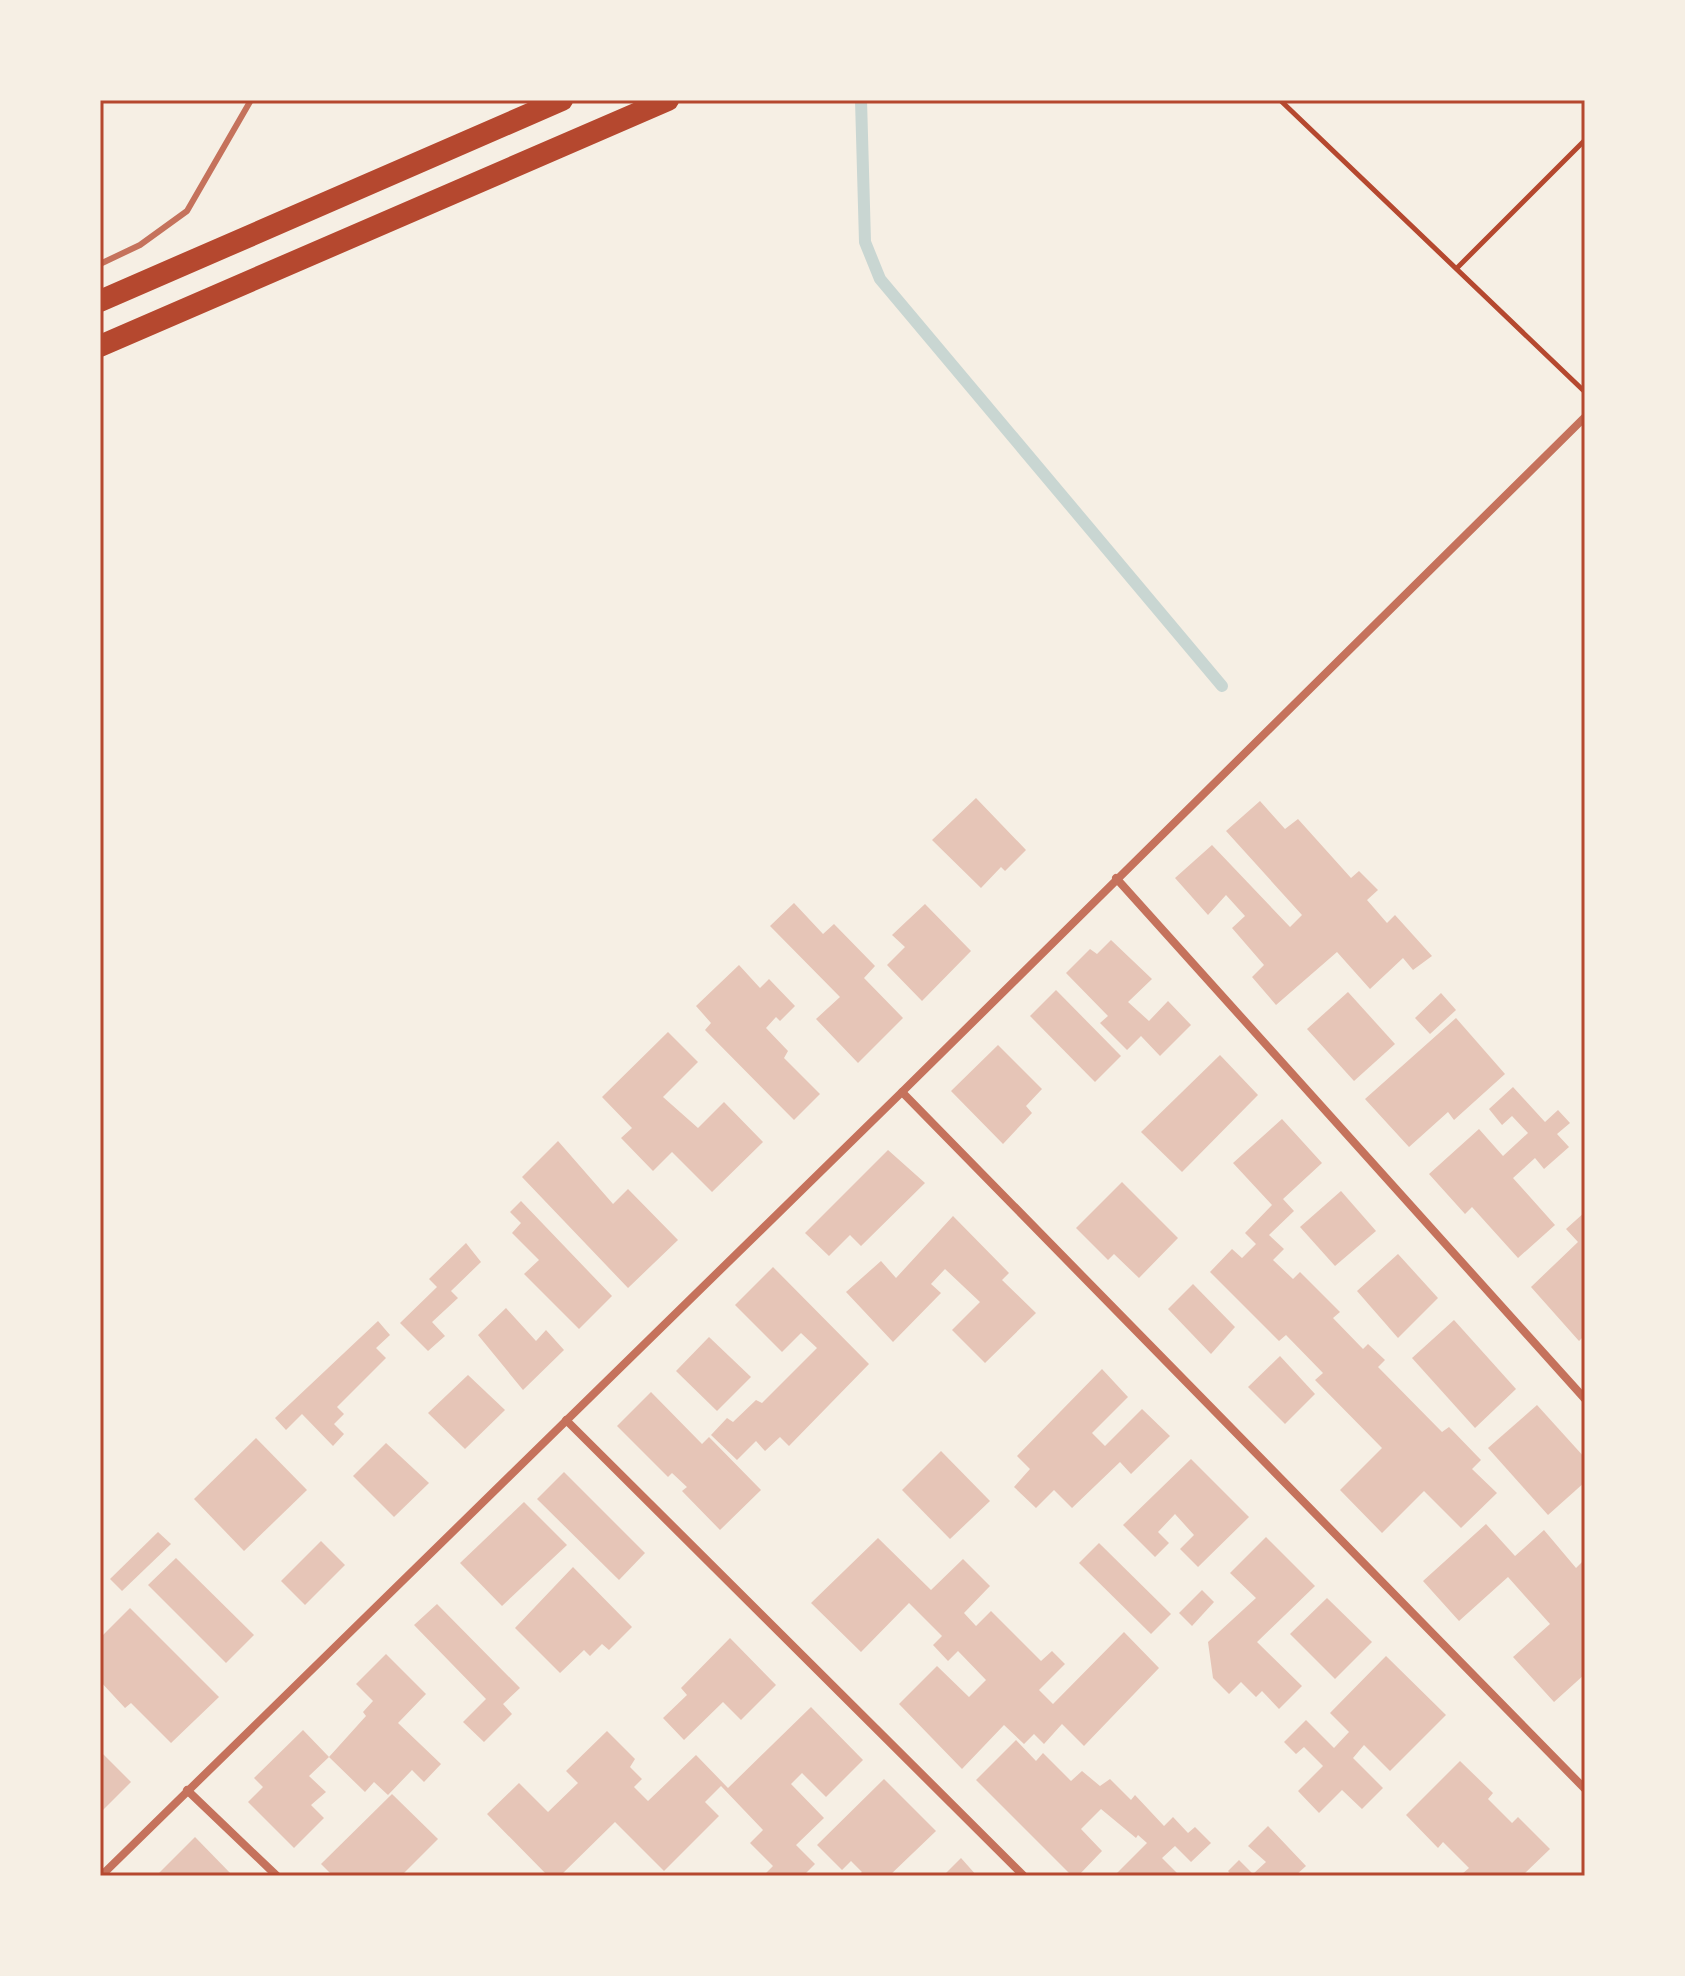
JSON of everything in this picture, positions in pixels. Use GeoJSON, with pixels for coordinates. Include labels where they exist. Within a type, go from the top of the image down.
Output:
{"type":"FeatureCollection","features":[{"type":"Feature","properties":{"kind":"highway"},"geometry":{"type":"LineString","coordinates":[[100,301],[562,100]]}},
{"type":"Feature","properties":{"kind":"highway"},"geometry":{"type":"LineString","coordinates":[[100,346],[668,100]]}},
{"type":"Feature","properties":{"kind":"street"},"geometry":{"type":"LineString","coordinates":[[101,1876],[902,1092],[1585,417]]}},
{"type":"Feature","properties":{"kind":"street"},"geometry":{"type":"LineString","coordinates":[[1116,878],[1585,1399]]}},
{"type":"Feature","properties":{"kind":"street"},"geometry":{"type":"LineString","coordinates":[[902,1092],[1585,1789]]}},
{"type":"Feature","properties":{"kind":"street"},"geometry":{"type":"LineString","coordinates":[[566,1420],[1024,1876]]}},
{"type":"Feature","properties":{"kind":"street"},"geometry":{"type":"LineString","coordinates":[[187,1790],[277,1876]]}},
{"type":"Feature","properties":{"kind":"lane"},"geometry":{"type":"LineString","coordinates":[[100,264],[140,245],[187,211],[251,100]]}},
{"type":"Feature","properties":{"kind":"path"},"geometry":{"type":"LineString","coordinates":[[1280,100],[1585,392]]}},
{"type":"Feature","properties":{"kind":"path"},"geometry":{"type":"LineString","coordinates":[[1457,268],[1585,140]]}},
{"type":"Feature","properties":{"kind":"building"},"geometry":{"type":"Polygon","coordinates":[[[976,798],[1026,850],[1005,871],[1001,867],[981,888],[932,840],[976,798]]]}},
{"type":"Feature","properties":{"kind":"building"},"geometry":{"type":"Polygon","coordinates":[[[1260,801],[1285,829],[1298,819],[1351,878],[1359,871],[1378,890],[1367,900],[1387,923],[1395,915],[1432,956],[1413,970],[1403,958],[1370,989],[1337,952],[1276,1005],[1252,977],[1264,965],[1232,928],[1245,916],[1226,895],[1208,915],[1175,878],[1212,845],[1290,927],[1302,915],[1226,831],[1260,801]]]}},
{"type":"Feature","properties":{"kind":"building"},"geometry":{"type":"Polygon","coordinates":[[[794,903],[823,934],[834,924],[875,966],[864,978],[903,1018],[858,1063],[816,1019],[840,997],[770,926],[794,903]]]}},
{"type":"Feature","properties":{"kind":"building"},"geometry":{"type":"Polygon","coordinates":[[[925,904],[971,951],[922,1001],[887,965],[905,947],[892,935],[925,904]]]}},
{"type":"Feature","properties":{"kind":"building"},"geometry":{"type":"Polygon","coordinates":[[[1111,940],[1152,979],[1128,1002],[1149,1021],[1168,1001],[1191,1025],[1160,1056],[1141,1036],[1127,1050],[1100,1023],[1108,1016],[1066,973],[1090,949],[1097,954],[1111,940]]]}},
{"type":"Feature","properties":{"kind":"building"},"geometry":{"type":"Polygon","coordinates":[[[739,965],[760,988],[769,979],[795,1006],[780,1021],[776,1017],[766,1028],[788,1051],[784,1058],[820,1094],[794,1120],[705,1030],[711,1023],[696,1006],[739,965]]]}},
{"type":"Feature","properties":{"kind":"building"},"geometry":{"type":"Polygon","coordinates":[[[1056,990],[1121,1056],[1095,1082],[1030,1016],[1056,990]]]}},
{"type":"Feature","properties":{"kind":"building"},"geometry":{"type":"Polygon","coordinates":[[[1348,992],[1395,1044],[1354,1081],[1307,1029],[1348,992]]]}},
{"type":"Feature","properties":{"kind":"building"},"geometry":{"type":"Polygon","coordinates":[[[1441,993],[1456,1010],[1430,1034],[1415,1018],[1441,993]]]}},
{"type":"Feature","properties":{"kind":"building"},"geometry":{"type":"Polygon","coordinates":[[[1456,1018],[1505,1074],[1454,1120],[1448,1112],[1409,1147],[1365,1099],[1456,1018]]]}},
{"type":"Feature","properties":{"kind":"building"},"geometry":{"type":"Polygon","coordinates":[[[668,1032],[698,1062],[663,1097],[698,1128],[724,1102],[763,1142],[712,1192],[672,1152],[653,1171],[621,1138],[632,1128],[602,1097],[668,1032]]]}},
{"type":"Feature","properties":{"kind":"building"},"geometry":{"type":"Polygon","coordinates":[[[998,1045],[1042,1089],[1026,1106],[1032,1113],[1003,1144],[951,1091],[998,1045]]]}},
{"type":"Feature","properties":{"kind":"building"},"geometry":{"type":"Polygon","coordinates":[[[1220,1055],[1258,1095],[1182,1172],[1141,1132],[1220,1055]]]}},
{"type":"Feature","properties":{"kind":"building"},"geometry":{"type":"Polygon","coordinates":[[[1513,1087],[1545,1122],[1558,1110],[1570,1123],[1557,1134],[1569,1147],[1544,1169],[1535,1158],[1513,1178],[1555,1225],[1518,1258],[1472,1207],[1465,1214],[1429,1174],[1479,1129],[1503,1156],[1528,1133],[1512,1116],[1502,1125],[1489,1109],[1513,1087]]]}},
{"type":"Feature","properties":{"kind":"building"},"geometry":{"type":"Polygon","coordinates":[[[1282,1119],[1322,1163],[1283,1199],[1294,1211],[1269,1235],[1284,1249],[1273,1260],[1293,1279],[1300,1272],[1340,1312],[1333,1318],[1363,1349],[1368,1344],[1385,1360],[1378,1367],[1442,1432],[1449,1427],[1481,1460],[1472,1469],[1497,1493],[1461,1528],[1424,1491],[1382,1533],[1340,1490],[1382,1448],[1315,1380],[1323,1373],[1286,1335],[1279,1341],[1210,1272],[1232,1249],[1242,1258],[1256,1244],[1245,1233],[1272,1205],[1233,1163],[1282,1119]]]}},
{"type":"Feature","properties":{"kind":"building"},"geometry":{"type":"Polygon","coordinates":[[[558,1141],[613,1204],[628,1189],[678,1240],[628,1288],[522,1177],[558,1141]]]}},
{"type":"Feature","properties":{"kind":"building"},"geometry":{"type":"Polygon","coordinates":[[[888,1150],[925,1183],[861,1246],[850,1235],[829,1256],[805,1233],[888,1150]]]}},
{"type":"Feature","properties":{"kind":"building"},"geometry":{"type":"Polygon","coordinates":[[[1122,1182],[1178,1238],[1139,1278],[1114,1254],[1108,1260],[1076,1228],[1122,1182]]]}},
{"type":"Feature","properties":{"kind":"building"},"geometry":{"type":"Polygon","coordinates":[[[1341,1191],[1376,1231],[1335,1266],[1300,1227],[1341,1191]]]}},
{"type":"Feature","properties":{"kind":"building"},"geometry":{"type":"Polygon","coordinates":[[[521,1201],[612,1296],[579,1329],[524,1274],[539,1260],[512,1233],[521,1223],[510,1212],[521,1201]]]}},
{"type":"Feature","properties":{"kind":"building"},"geometry":{"type":"Polygon","coordinates":[[[1585,1212],[1585,1335],[1579,1341],[1531,1287],[1578,1242],[1566,1229],[1585,1212]]]}},
{"type":"Feature","properties":{"kind":"building"},"geometry":{"type":"Polygon","coordinates":[[[953,1216],[1009,1273],[1002,1280],[1036,1313],[985,1363],[952,1330],[980,1302],[945,1269],[931,1284],[941,1293],[893,1342],[846,1292],[881,1261],[896,1278],[953,1216]]]}},
{"type":"Feature","properties":{"kind":"building"},"geometry":{"type":"Polygon","coordinates":[[[466,1243],[481,1262],[451,1291],[458,1298],[432,1322],[445,1336],[428,1351],[400,1323],[437,1287],[429,1279],[466,1243]]]}},
{"type":"Feature","properties":{"kind":"building"},"geometry":{"type":"Polygon","coordinates":[[[1398,1254],[1438,1298],[1398,1338],[1357,1291],[1398,1254]]]}},
{"type":"Feature","properties":{"kind":"building"},"geometry":{"type":"Polygon","coordinates":[[[773,1267],[869,1364],[789,1446],[780,1437],[765,1451],[756,1441],[737,1460],[711,1435],[727,1418],[733,1422],[756,1400],[762,1403],[817,1348],[801,1333],[782,1352],[735,1305],[773,1267]]]}},
{"type":"Feature","properties":{"kind":"building"},"geometry":{"type":"Polygon","coordinates":[[[1193,1284],[1235,1327],[1211,1354],[1168,1309],[1193,1284]]]}},
{"type":"Feature","properties":{"kind":"building"},"geometry":{"type":"Polygon","coordinates":[[[506,1308],[536,1341],[546,1330],[564,1350],[523,1390],[478,1335],[506,1308]]]}},
{"type":"Feature","properties":{"kind":"building"},"geometry":{"type":"Polygon","coordinates":[[[1454,1320],[1516,1389],[1475,1428],[1412,1358],[1454,1320]]]}},
{"type":"Feature","properties":{"kind":"building"},"geometry":{"type":"Polygon","coordinates":[[[378,1321],[390,1335],[376,1348],[386,1358],[337,1407],[344,1414],[334,1424],[344,1434],[333,1446],[302,1414],[286,1430],[275,1418],[378,1321]]]}},
{"type":"Feature","properties":{"kind":"building"},"geometry":{"type":"Polygon","coordinates":[[[709,1337],[751,1377],[717,1411],[676,1371],[709,1337]]]}},
{"type":"Feature","properties":{"kind":"building"},"geometry":{"type":"Polygon","coordinates":[[[1280,1356],[1315,1394],[1285,1424],[1248,1387],[1280,1356]]]}},
{"type":"Feature","properties":{"kind":"building"},"geometry":{"type":"Polygon","coordinates":[[[1102,1369],[1128,1397],[1092,1433],[1105,1446],[1142,1409],[1170,1436],[1131,1474],[1120,1462],[1072,1508],[1054,1490],[1036,1508],[1014,1487],[1030,1469],[1017,1456],[1102,1369]]]}},
{"type":"Feature","properties":{"kind":"building"},"geometry":{"type":"Polygon","coordinates":[[[468,1375],[505,1410],[465,1449],[428,1413],[468,1375]]]}},
{"type":"Feature","properties":{"kind":"building"},"geometry":{"type":"Polygon","coordinates":[[[651,1392],[702,1444],[709,1437],[761,1490],[720,1530],[682,1491],[687,1487],[672,1473],[668,1477],[617,1426],[651,1392]]]}},
{"type":"Feature","properties":{"kind":"building"},"geometry":{"type":"Polygon","coordinates":[[[1537,1405],[1585,1458],[1585,1482],[1548,1515],[1488,1448],[1537,1405]]]}},
{"type":"Feature","properties":{"kind":"building"},"geometry":{"type":"Polygon","coordinates":[[[256,1438],[307,1490],[244,1551],[194,1499],[256,1438]]]}},
{"type":"Feature","properties":{"kind":"building"},"geometry":{"type":"Polygon","coordinates":[[[386,1443],[429,1483],[394,1517],[353,1476],[386,1443]]]}},
{"type":"Feature","properties":{"kind":"building"},"geometry":{"type":"Polygon","coordinates":[[[941,1451],[990,1501],[950,1539],[902,1490],[941,1451]]]}},
{"type":"Feature","properties":{"kind":"building"},"geometry":{"type":"Polygon","coordinates":[[[1191,1459],[1249,1517],[1198,1567],[1180,1549],[1194,1535],[1175,1514],[1158,1532],[1169,1543],[1155,1557],[1123,1525],[1191,1459]]]}},
{"type":"Feature","properties":{"kind":"building"},"geometry":{"type":"Polygon","coordinates":[[[564,1472],[645,1553],[619,1580],[537,1499],[564,1472]]]}},
{"type":"Feature","properties":{"kind":"building"},"geometry":{"type":"Polygon","coordinates":[[[524,1502],[567,1545],[502,1606],[460,1563],[524,1502]]]}},
{"type":"Feature","properties":{"kind":"building"},"geometry":{"type":"Polygon","coordinates":[[[1486,1524],[1515,1556],[1544,1530],[1576,1568],[1583,1561],[1585,1563],[1585,1674],[1554,1702],[1513,1657],[1550,1624],[1508,1577],[1459,1621],[1423,1581],[1486,1524]]]}},
{"type":"Feature","properties":{"kind":"building"},"geometry":{"type":"Polygon","coordinates":[[[158,1532],[171,1544],[122,1591],[110,1579],[158,1532]]]}},
{"type":"Feature","properties":{"kind":"building"},"geometry":{"type":"Polygon","coordinates":[[[1266,1537],[1315,1586],[1257,1642],[1302,1686],[1279,1709],[1262,1691],[1256,1697],[1241,1682],[1229,1694],[1213,1678],[1208,1642],[1256,1598],[1230,1573],[1266,1537]]]}},
{"type":"Feature","properties":{"kind":"building"},"geometry":{"type":"Polygon","coordinates":[[[878,1538],[931,1590],[963,1559],[990,1586],[964,1613],[976,1626],[991,1611],[1041,1661],[1052,1651],[1065,1664],[1039,1690],[1053,1704],[1124,1632],[1159,1668],[1084,1746],[1062,1724],[1044,1744],[1034,1734],[1024,1744],[1004,1725],[962,1769],[899,1704],[937,1666],[969,1697],[986,1680],[958,1651],[948,1661],[933,1645],[942,1636],[909,1603],[861,1652],[811,1603],[878,1538]]]}},
{"type":"Feature","properties":{"kind":"building"},"geometry":{"type":"Polygon","coordinates":[[[321,1541],[345,1565],[305,1605],[281,1581],[321,1541]]]}},
{"type":"Feature","properties":{"kind":"building"},"geometry":{"type":"Polygon","coordinates":[[[1099,1543],[1171,1614],[1151,1634],[1079,1563],[1099,1543]]]}},
{"type":"Feature","properties":{"kind":"building"},"geometry":{"type":"Polygon","coordinates":[[[176,1558],[254,1635],[226,1663],[148,1585],[176,1558]]]}},
{"type":"Feature","properties":{"kind":"building"},"geometry":{"type":"Polygon","coordinates":[[[573,1567],[632,1627],[609,1650],[602,1644],[590,1656],[584,1650],[560,1673],[515,1628],[573,1567]]]}},
{"type":"Feature","properties":{"kind":"building"},"geometry":{"type":"Polygon","coordinates":[[[1202,1590],[1214,1602],[1192,1626],[1179,1613],[1202,1590]]]}},
{"type":"Feature","properties":{"kind":"building"},"geometry":{"type":"Polygon","coordinates":[[[1327,1598],[1372,1642],[1335,1679],[1290,1634],[1327,1598]]]}},
{"type":"Feature","properties":{"kind":"building"},"geometry":{"type":"Polygon","coordinates":[[[437,1604],[520,1688],[503,1704],[512,1714],[484,1742],[463,1722],[486,1699],[414,1625],[437,1604]]]}},
{"type":"Feature","properties":{"kind":"building"},"geometry":{"type":"Polygon","coordinates":[[[130,1608],[219,1697],[171,1743],[131,1703],[125,1708],[100,1681],[100,1638],[130,1608]]]}},
{"type":"Feature","properties":{"kind":"building"},"geometry":{"type":"Polygon","coordinates":[[[730,1638],[776,1685],[741,1720],[723,1702],[684,1740],[663,1718],[687,1695],[681,1688],[730,1638]]]}},
{"type":"Feature","properties":{"kind":"building"},"geometry":{"type":"Polygon","coordinates":[[[386,1654],[426,1694],[398,1723],[441,1764],[424,1782],[412,1770],[388,1795],[374,1782],[365,1792],[329,1757],[366,1716],[363,1712],[373,1701],[356,1684],[386,1654]]]}},
{"type":"Feature","properties":{"kind":"building"},"geometry":{"type":"Polygon","coordinates":[[[1386,1656],[1446,1715],[1390,1771],[1364,1745],[1353,1758],[1383,1788],[1362,1809],[1342,1790],[1319,1813],[1298,1791],[1323,1766],[1304,1747],[1296,1754],[1284,1742],[1306,1720],[1334,1748],[1349,1732],[1330,1713],[1386,1656]]]}},
{"type":"Feature","properties":{"kind":"building"},"geometry":{"type":"Polygon","coordinates":[[[811,1707],[863,1760],[826,1797],[802,1773],[791,1784],[824,1818],[796,1845],[815,1864],[803,1876],[763,1876],[773,1866],[750,1843],[763,1830],[721,1786],[705,1802],[719,1816],[664,1871],[615,1822],[560,1876],[548,1876],[487,1814],[519,1783],[548,1812],[578,1783],[566,1771],[607,1731],[635,1759],[630,1767],[642,1779],[634,1787],[648,1801],[696,1755],[728,1788],[811,1707]]]}},
{"type":"Feature","properties":{"kind":"building"},"geometry":{"type":"Polygon","coordinates":[[[303,1730],[329,1757],[309,1776],[326,1792],[311,1805],[324,1818],[294,1848],[248,1802],[263,1787],[254,1778],[303,1730]]]}},
{"type":"Feature","properties":{"kind":"building"},"geometry":{"type":"Polygon","coordinates":[[[1016,1740],[1036,1761],[1043,1753],[1071,1781],[1082,1771],[1100,1786],[1110,1779],[1131,1800],[1135,1795],[1164,1826],[1173,1817],[1188,1833],[1195,1827],[1211,1843],[1191,1862],[1175,1846],[1162,1858],[1180,1876],[1114,1876],[1147,1843],[1138,1835],[1136,1838],[1101,1809],[1081,1829],[1102,1851],[1078,1876],[1072,1876],[976,1780],[1016,1740]]]}},
{"type":"Feature","properties":{"kind":"building"},"geometry":{"type":"Polygon","coordinates":[[[100,1751],[131,1782],[100,1813],[100,1751]]]}},
{"type":"Feature","properties":{"kind":"building"},"geometry":{"type":"Polygon","coordinates":[[[1460,1761],[1493,1793],[1488,1799],[1512,1823],[1518,1817],[1550,1849],[1522,1876],[1464,1876],[1462,1874],[1469,1868],[1443,1842],[1438,1848],[1406,1815],[1460,1761]]]}},
{"type":"Feature","properties":{"kind":"building"},"geometry":{"type":"Polygon","coordinates":[[[884,1779],[936,1831],[889,1876],[857,1876],[862,1872],[851,1861],[842,1870],[817,1845],[884,1779]]]}},
{"type":"Feature","properties":{"kind":"building"},"geometry":{"type":"Polygon","coordinates":[[[392,1794],[438,1839],[401,1876],[333,1876],[321,1864],[392,1794]]]}},
{"type":"Feature","properties":{"kind":"building"},"geometry":{"type":"Polygon","coordinates":[[[1268,1826],[1306,1866],[1295,1876],[1232,1876],[1228,1871],[1239,1860],[1253,1874],[1266,1862],[1248,1846],[1268,1826]]]}},
{"type":"Feature","properties":{"kind":"building"},"geometry":{"type":"Polygon","coordinates":[[[195,1837],[233,1876],[156,1876],[195,1837]]]}},
{"type":"Feature","properties":{"kind":"building"},"geometry":{"type":"Polygon","coordinates":[[[961,1858],[977,1876],[943,1876],[961,1858]]]}},
{"type":"Feature","properties":{"kind":"waterway"},"geometry":{"type":"LineString","coordinates":[[861,100],[865,242],[880,279],[1222,686]]}}]}
